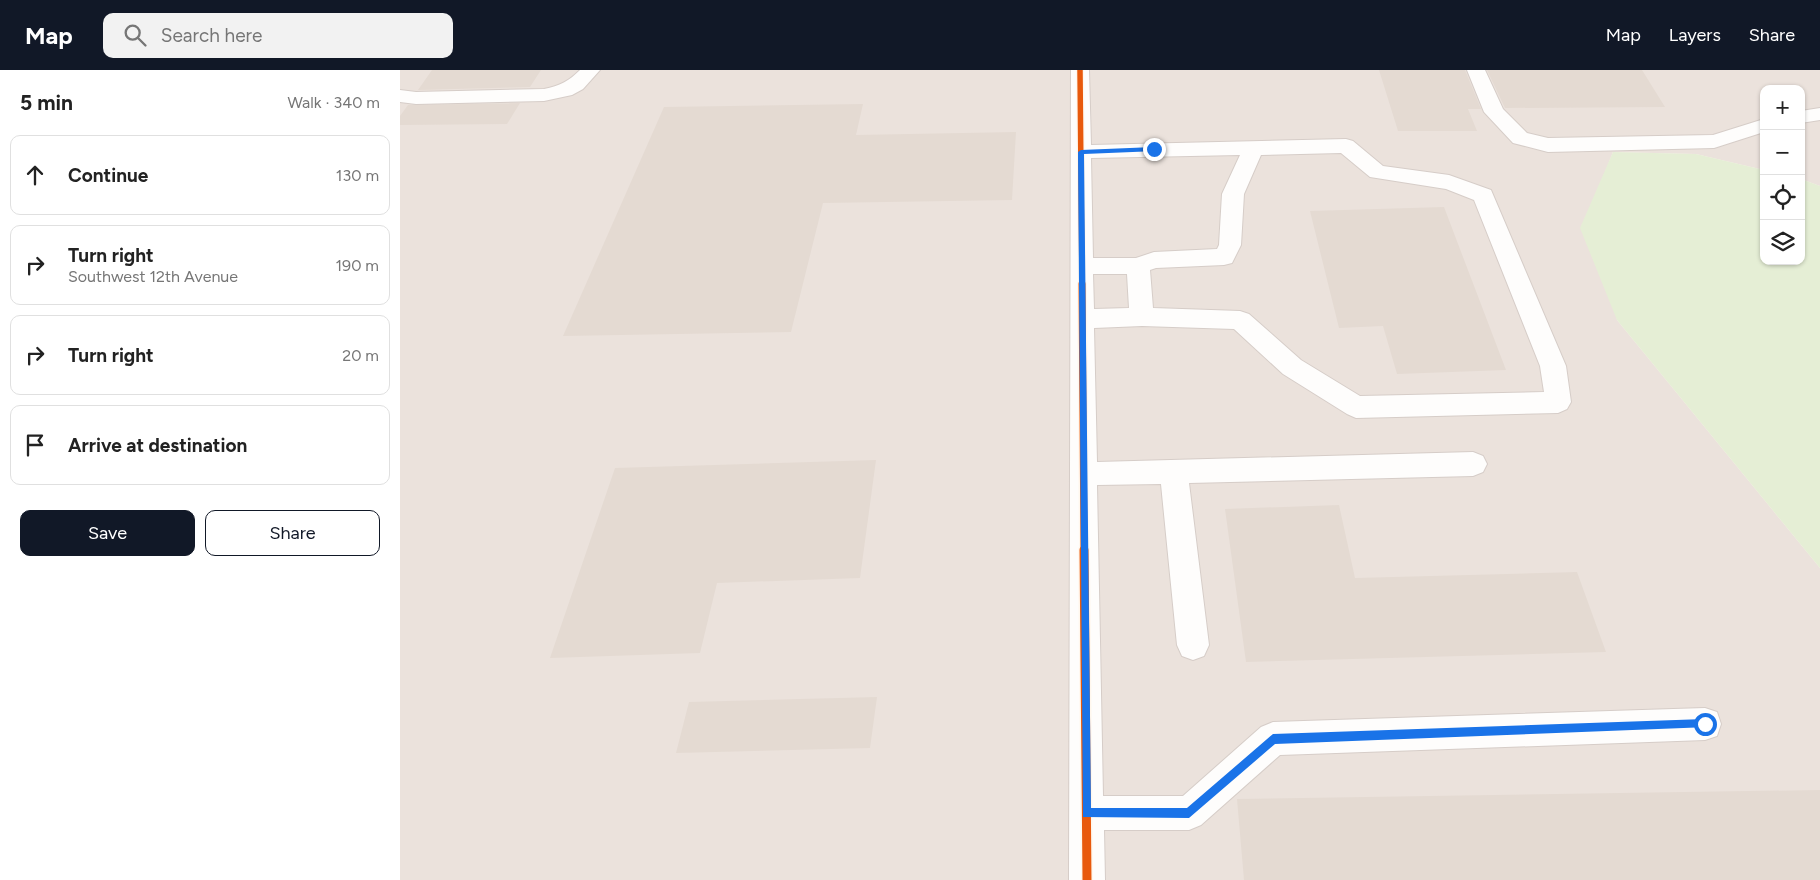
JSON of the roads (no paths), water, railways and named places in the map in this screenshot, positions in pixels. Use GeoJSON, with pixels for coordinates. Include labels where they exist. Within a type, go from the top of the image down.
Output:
{"type":"FeatureCollection","features":[{"type":"Feature","properties":{"kind":"street"},"geometry":{"type":"LineString","coordinates":[[400,96],[416,98],[544,95],[565,91],[576,85],[591,70]]}},
{"type":"Feature","properties":{"kind":"street"},"geometry":{"type":"LineString","coordinates":[[1080,70],[1087,880]]}},
{"type":"Feature","properties":{"kind":"street"},"geometry":{"type":"LineString","coordinates":[[1476,70],[1494,112],[1520,138],[1548,145],[1714,142],[1760,126]]}},
{"type":"Feature","properties":{"kind":"street"},"geometry":{"type":"LineString","coordinates":[[1805,116],[1820,114]]}},
{"type":"Feature","properties":{"kind":"street"},"geometry":{"type":"LineString","coordinates":[[1081,152],[1346,146],[1377,172],[1449,182],[1483,195],[1553,366],[1558,402],[1356,407],[1292,367],[1240,320],[1142,317],[1082,319]]}},
{"type":"Feature","properties":{"kind":"street"},"geometry":{"type":"LineString","coordinates":[[1082,266],[1138,266],[1154,260],[1224,258],[1230,245],[1233,194],[1254,147]]}},
{"type":"Feature","properties":{"kind":"street"},"geometry":{"type":"LineString","coordinates":[[1138,266],[1142,317]]}},
{"type":"Feature","properties":{"kind":"street"},"geometry":{"type":"LineString","coordinates":[[1084,474],[1474,464]]}},
{"type":"Feature","properties":{"kind":"street"},"geometry":{"type":"LineString","coordinates":[[1174,472],[1193,646]]}},
{"type":"Feature","properties":{"kind":"street"},"geometry":{"type":"LineString","coordinates":[[1086,813],[1189,813],[1273,739],[1705,724]]}}]}
